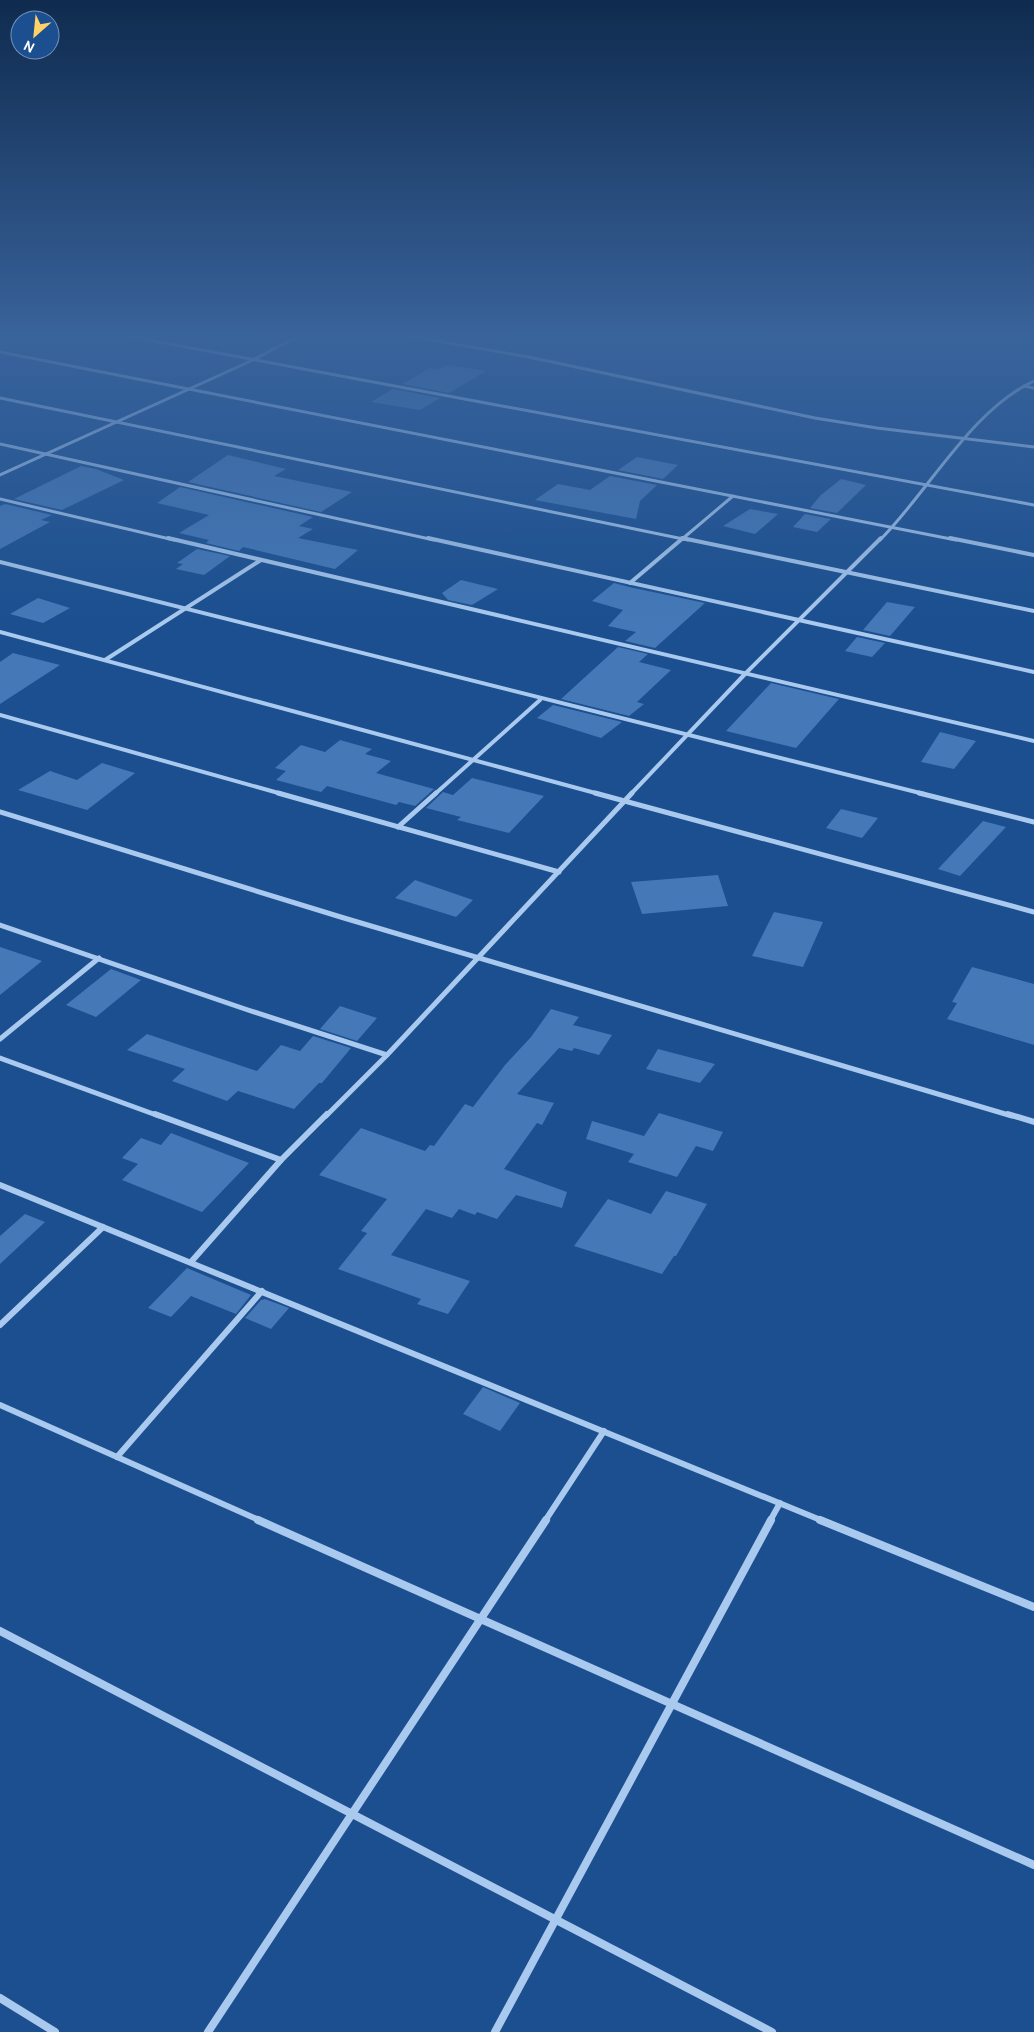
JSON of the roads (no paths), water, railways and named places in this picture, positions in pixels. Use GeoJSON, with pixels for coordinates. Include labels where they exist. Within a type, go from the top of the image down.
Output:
{"type":"FeatureCollection","features":[{"type":"Feature","properties":{"kind":"street"},"geometry":{"type":"LineString","coordinates":[[0,475],[92,432]]}},
{"type":"Feature","properties":{"kind":"street"},"geometry":{"type":"LineString","coordinates":[[161,432],[1034,611]]}},
{"type":"Feature","properties":{"kind":"street"},"geometry":{"type":"LineString","coordinates":[[406,432],[1034,555]]}},
{"type":"Feature","properties":{"kind":"street"},"geometry":{"type":"LineString","coordinates":[[638,432],[1034,506]]}},
{"type":"Feature","properties":{"kind":"street"},"geometry":{"type":"LineString","coordinates":[[911,432],[1034,447]]}},
{"type":"Feature","properties":{"kind":"street"},"geometry":{"type":"LineString","coordinates":[[191,1262],[281,1160],[387,1055],[477,957],[745,674],[849,573],[893,527],[972,432]]}},
{"type":"Feature","properties":{"kind":"street"},"geometry":{"type":"LineString","coordinates":[[0,444],[1034,672]]}},
{"type":"Feature","properties":{"kind":"street"},"geometry":{"type":"LineString","coordinates":[[630,583],[733,496]]}},
{"type":"Feature","properties":{"kind":"street"},"geometry":{"type":"LineString","coordinates":[[0,499],[1034,742]]}},
{"type":"Feature","properties":{"kind":"street"},"geometry":{"type":"LineString","coordinates":[[104,660],[261,560]]}},
{"type":"Feature","properties":{"kind":"street"},"geometry":{"type":"LineString","coordinates":[[0,562],[540,700],[688,735],[1034,822]]}},
{"type":"Feature","properties":{"kind":"street"},"geometry":{"type":"LineString","coordinates":[[0,632],[1034,912]]}},
{"type":"Feature","properties":{"kind":"street"},"geometry":{"type":"LineString","coordinates":[[398,827],[540,700]]}},
{"type":"Feature","properties":{"kind":"street"},"geometry":{"type":"LineString","coordinates":[[0,715],[559,872]]}},
{"type":"Feature","properties":{"kind":"street"},"geometry":{"type":"LineString","coordinates":[[0,812],[477,957],[1034,1122]]}},
{"type":"Feature","properties":{"kind":"street"},"geometry":{"type":"LineString","coordinates":[[0,925],[245,1010],[387,1055]]}},
{"type":"Feature","properties":{"kind":"street"},"geometry":{"type":"LineString","coordinates":[[0,1039],[99,958]]}},
{"type":"Feature","properties":{"kind":"street"},"geometry":{"type":"LineString","coordinates":[[0,1058],[281,1160]]}},
{"type":"Feature","properties":{"kind":"street"},"geometry":{"type":"LineString","coordinates":[[0,1185],[1034,1607]]}},
{"type":"Feature","properties":{"kind":"street"},"geometry":{"type":"LineString","coordinates":[[0,1326],[103,1227]]}},
{"type":"Feature","properties":{"kind":"street"},"geometry":{"type":"LineString","coordinates":[[117,1457],[262,1291]]}},
{"type":"Feature","properties":{"kind":"street"},"geometry":{"type":"LineString","coordinates":[[0,1406],[1034,1865]]}},
{"type":"Feature","properties":{"kind":"street"},"geometry":{"type":"LineString","coordinates":[[208,2032],[604,1431]]}},
{"type":"Feature","properties":{"kind":"street"},"geometry":{"type":"LineString","coordinates":[[495,2032],[780,1503]]}},
{"type":"Feature","properties":{"kind":"street"},"geometry":{"type":"LineString","coordinates":[[0,1631],[772,2032]]}},
{"type":"Feature","properties":{"kind":"street"},"geometry":{"type":"LineString","coordinates":[[0,1998],[55,2032]]}}]}
